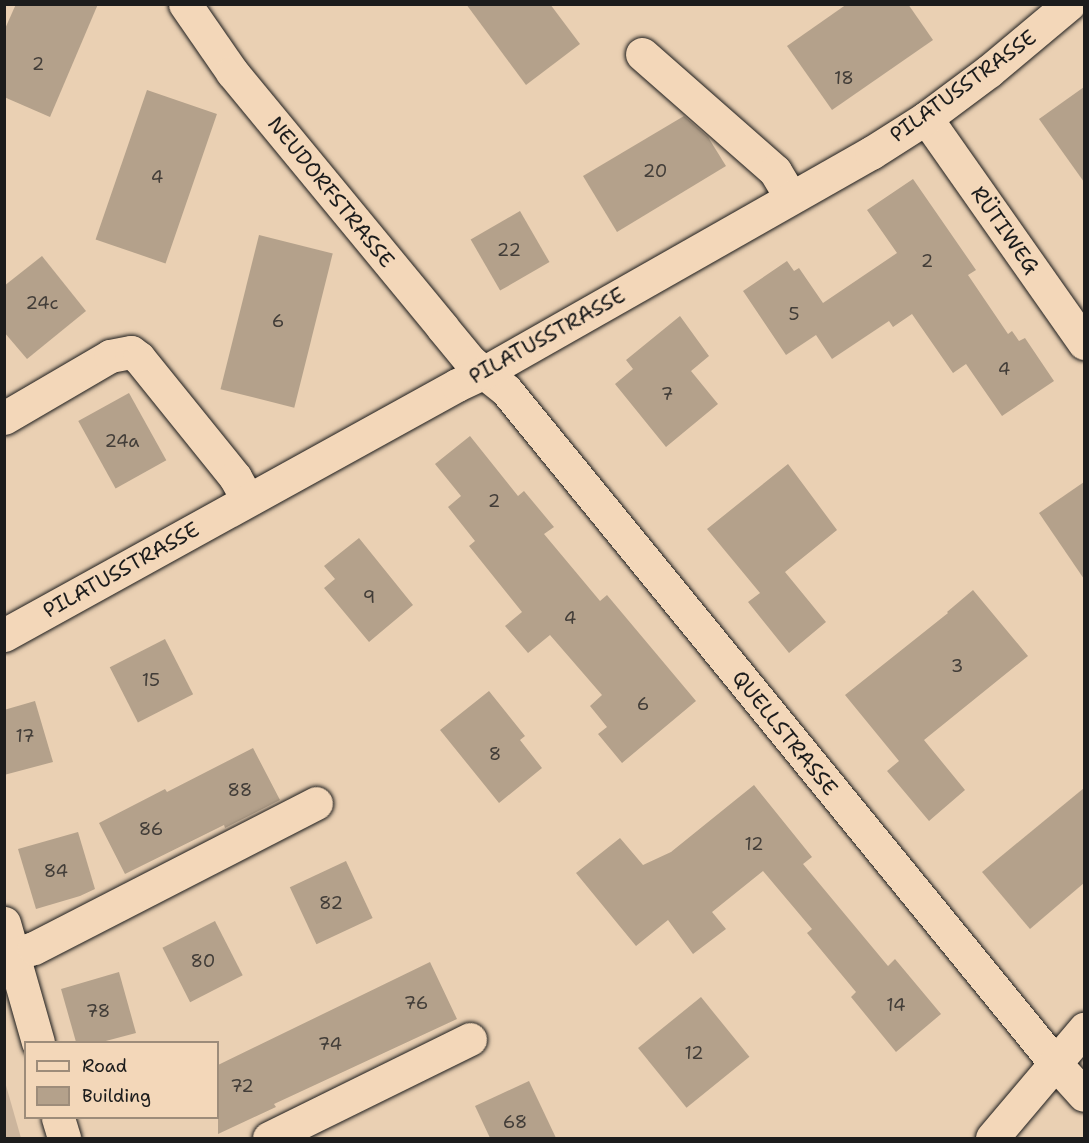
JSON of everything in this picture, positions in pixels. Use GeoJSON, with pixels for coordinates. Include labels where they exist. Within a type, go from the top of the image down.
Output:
{"type":"FeatureCollection","features":[{"type":"Feature","properties":{"kind":"street","name":"NEUDORFSTRASSE"},"geometry":{"type":"LineString","coordinates":[[185,4],[240,81],[471,362],[485,372]]}},
{"type":"Feature","properties":{"kind":"street","name":"PILATUSSTRASSE"},"geometry":{"type":"LineString","coordinates":[[4,635],[457,385],[485,372],[791,198],[926,118],[1052,10]]}},
{"type":"Feature","properties":{"kind":"street"},"geometry":{"type":"LineString","coordinates":[[642,54],[775,171],[791,198]]}},
{"type":"Feature","properties":{"kind":"street","name":"RÜTIWEG"},"geometry":{"type":"LineString","coordinates":[[926,118],[1084,343]]}},
{"type":"Feature","properties":{"kind":"street"},"geometry":{"type":"LineString","coordinates":[[4,418],[110,356],[131,352],[139,357],[227,468],[248,500]]}},
{"type":"Feature","properties":{"kind":"street","name":"QUELLSTRASSE"},"geometry":{"type":"LineString","coordinates":[[485,372],[506,390],[1055,1063],[1084,1095]]}},
{"type":"Feature","properties":{"kind":"street"},"geometry":{"type":"LineString","coordinates":[[15,954],[34,948],[316,803]]}},
{"type":"Feature","properties":{"kind":"street"},"geometry":{"type":"LineString","coordinates":[[4,922],[15,954],[38,1041]]}},
{"type":"Feature","properties":{"kind":"street"},"geometry":{"type":"LineString","coordinates":[[992,1138],[1084,1029]]}},
{"type":"Feature","properties":{"kind":"street"},"geometry":{"type":"LineString","coordinates":[[269,1138],[470,1039]]}},
{"type":"Feature","properties":{"kind":"street"},"geometry":{"type":"LineString","coordinates":[[58,1119],[64,1138]]}},
{"type":"Feature","properties":{"kind":"shaded area"},"geometry":{"type":"Polygon","coordinates":[[[5,1082],[21,1138],[5,1138],[5,1082]]]}},
{"type":"Feature","properties":{"kind":"building"},"geometry":{"type":"Polygon","coordinates":[[[16,4],[98,4],[50,117],[4,97],[4,31],[16,4]]]}},
{"type":"Feature","properties":{"kind":"building"},"geometry":{"type":"Polygon","coordinates":[[[466,4],[550,4],[580,44],[526,85],[466,4]]]}},
{"type":"Feature","properties":{"kind":"building"},"geometry":{"type":"Polygon","coordinates":[[[847,4],[908,4],[933,40],[832,110],[787,46],[847,4]]]}},
{"type":"Feature","properties":{"kind":"building"},"geometry":{"type":"Polygon","coordinates":[[[1084,87],[1084,182],[1039,119],[1084,87]]]}},
{"type":"Feature","properties":{"kind":"building"},"geometry":{"type":"Polygon","coordinates":[[[147,90],[217,114],[166,263],[96,239],[147,90]]]}},
{"type":"Feature","properties":{"kind":"building"},"geometry":{"type":"Polygon","coordinates":[[[684,116],[708,137],[726,166],[617,232],[583,176],[684,116]]]}},
{"type":"Feature","properties":{"kind":"building"},"geometry":{"type":"Polygon","coordinates":[[[913,179],[976,270],[968,275],[1008,334],[1012,331],[1019,341],[1025,338],[1054,381],[1002,416],[966,364],[953,373],[912,314],[893,327],[889,321],[832,359],[816,335],[786,355],[743,291],[787,261],[794,271],[799,268],[823,303],[897,253],[867,210],[913,179]]]}},
{"type":"Feature","properties":{"kind":"building"},"geometry":{"type":"Polygon","coordinates":[[[520,211],[550,262],[500,291],[471,240],[520,211]]]}},
{"type":"Feature","properties":{"kind":"building"},"geometry":{"type":"Polygon","coordinates":[[[259,235],[333,253],[294,408],[221,389],[259,235]]]}},
{"type":"Feature","properties":{"kind":"building"},"geometry":{"type":"Polygon","coordinates":[[[42,256],[86,311],[27,359],[4,332],[4,286],[42,256]]]}},
{"type":"Feature","properties":{"kind":"building"},"geometry":{"type":"Polygon","coordinates":[[[680,316],[709,356],[691,371],[718,404],[666,447],[615,384],[633,369],[626,360],[680,316]]]}},
{"type":"Feature","properties":{"kind":"building"},"geometry":{"type":"Polygon","coordinates":[[[129,393],[166,460],[116,488],[78,421],[129,393]]]}},
{"type":"Feature","properties":{"kind":"building"},"geometry":{"type":"Polygon","coordinates":[[[470,436],[518,496],[524,491],[554,527],[544,534],[600,601],[607,595],[696,701],[622,763],[598,734],[607,727],[590,706],[602,695],[550,635],[528,653],[505,626],[522,612],[469,546],[475,541],[448,507],[461,496],[435,464],[470,436]]]}},
{"type":"Feature","properties":{"kind":"building"},"geometry":{"type":"Polygon","coordinates":[[[788,464],[837,530],[785,572],[826,622],[789,653],[748,602],[760,593],[707,529],[788,464]]]}},
{"type":"Feature","properties":{"kind":"building"},"geometry":{"type":"Polygon","coordinates":[[[1084,482],[1084,579],[1039,513],[1084,482]]]}},
{"type":"Feature","properties":{"kind":"building"},"geometry":{"type":"Polygon","coordinates":[[[359,538],[413,605],[369,642],[324,588],[335,579],[324,566],[359,538]]]}},
{"type":"Feature","properties":{"kind":"building"},"geometry":{"type":"Polygon","coordinates":[[[973,590],[1028,656],[924,740],[965,790],[929,821],[887,771],[899,761],[845,695],[948,613],[973,590]]]}},
{"type":"Feature","properties":{"kind":"building"},"geometry":{"type":"Polygon","coordinates":[[[165,639],[193,694],[138,722],[110,667],[165,639]]]}},
{"type":"Feature","properties":{"kind":"building"},"geometry":{"type":"Polygon","coordinates":[[[489,691],[525,736],[520,740],[542,768],[499,803],[440,730],[489,691]]]}},
{"type":"Feature","properties":{"kind":"building"},"geometry":{"type":"Polygon","coordinates":[[[35,701],[53,762],[4,775],[4,710],[35,701]]]}},
{"type":"Feature","properties":{"kind":"building"},"geometry":{"type":"Polygon","coordinates":[[[253,748],[280,800],[125,874],[99,823],[165,789],[167,792],[253,748]]]}},
{"type":"Feature","properties":{"kind":"building"},"geometry":{"type":"Polygon","coordinates":[[[754,785],[812,857],[803,864],[888,966],[895,959],[941,1014],[896,1052],[851,997],[856,992],[807,933],[812,929],[763,871],[712,912],[726,929],[693,954],[668,920],[636,946],[576,873],[620,838],[643,865],[671,852],[754,785]]]}},
{"type":"Feature","properties":{"kind":"building"},"geometry":{"type":"Polygon","coordinates":[[[1084,788],[1084,883],[1030,929],[982,872],[1084,788]]]}},
{"type":"Feature","properties":{"kind":"building"},"geometry":{"type":"Polygon","coordinates":[[[78,832],[95,889],[80,896],[36,909],[18,849],[78,832]]]}},
{"type":"Feature","properties":{"kind":"building"},"geometry":{"type":"Polygon","coordinates":[[[346,861],[373,918],[316,944],[290,887],[346,861]]]}},
{"type":"Feature","properties":{"kind":"building"},"geometry":{"type":"Polygon","coordinates":[[[215,921],[243,975],[190,1002],[162,948],[215,921]]]}},
{"type":"Feature","properties":{"kind":"building"},"geometry":{"type":"Polygon","coordinates":[[[430,962],[457,1019],[274,1104],[276,1107],[218,1134],[219,1065],[430,962]]]}},
{"type":"Feature","properties":{"kind":"building"},"geometry":{"type":"Polygon","coordinates":[[[119,972],[136,1033],[106,1041],[76,1041],[61,989],[119,972]]]}},
{"type":"Feature","properties":{"kind":"building"},"geometry":{"type":"Polygon","coordinates":[[[701,997],[749,1057],[687,1108],[638,1048],[701,997]]]}},
{"type":"Feature","properties":{"kind":"building"},"geometry":{"type":"Polygon","coordinates":[[[529,1081],[556,1138],[490,1138],[475,1106],[529,1081]]]}}]}
